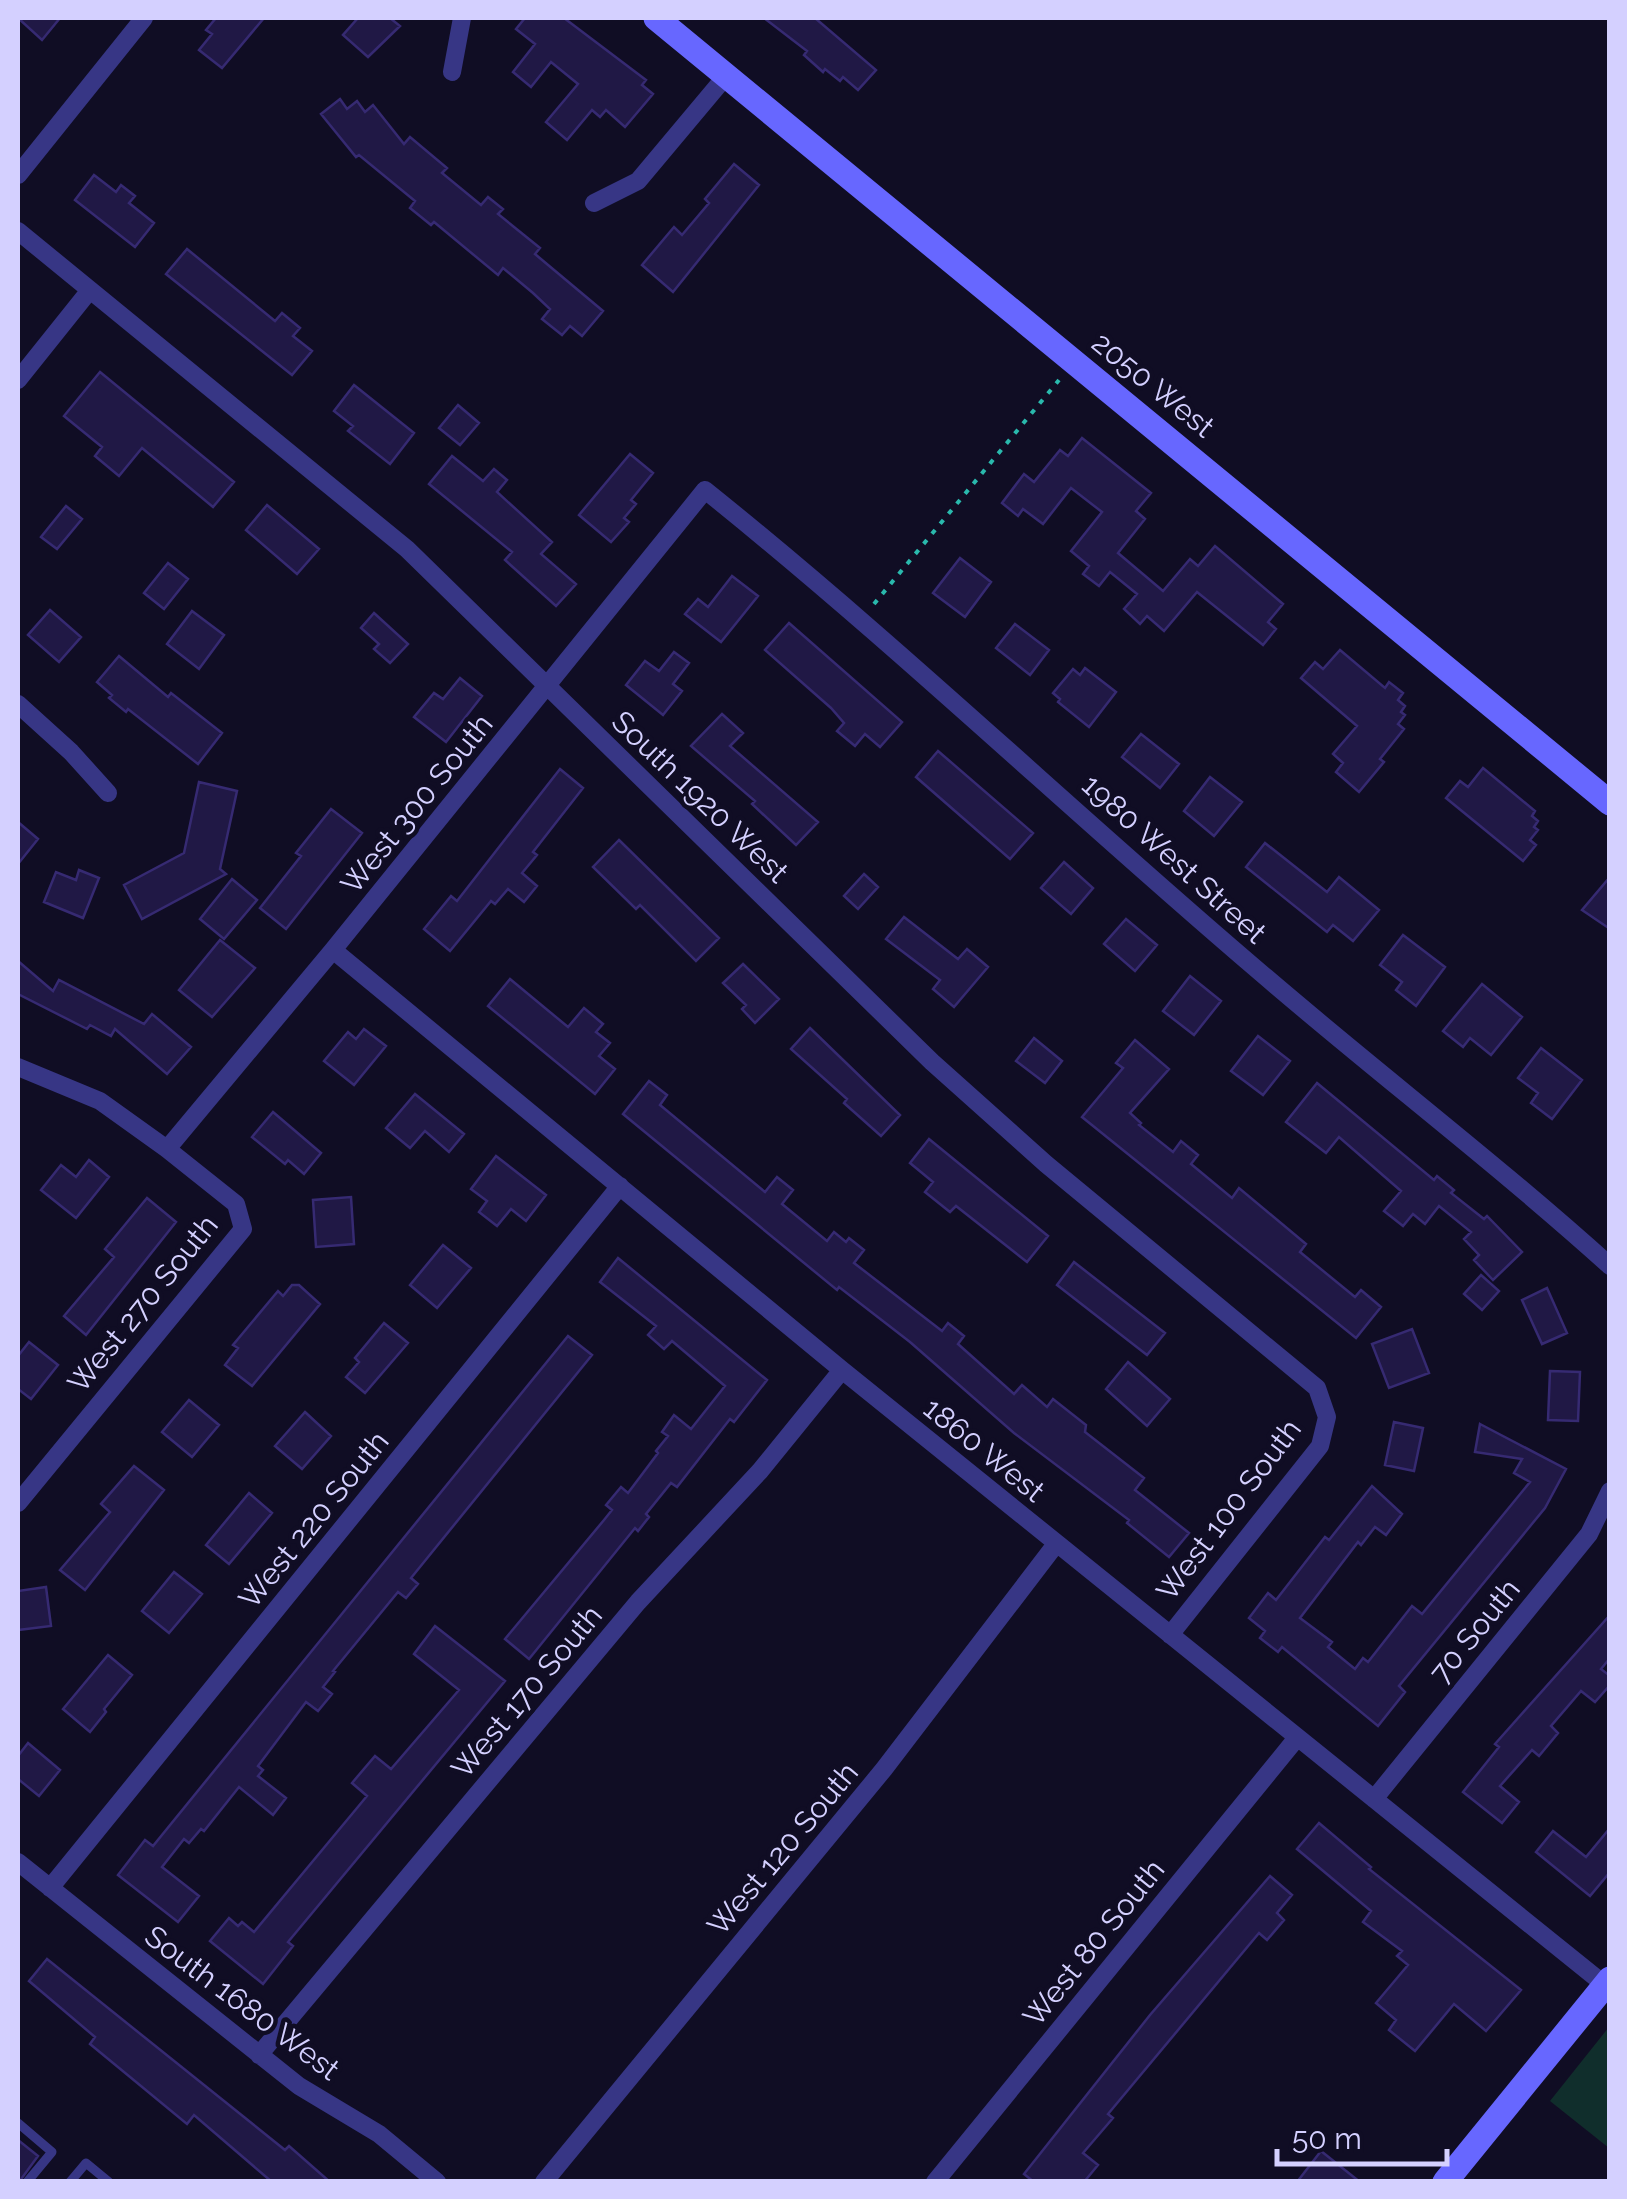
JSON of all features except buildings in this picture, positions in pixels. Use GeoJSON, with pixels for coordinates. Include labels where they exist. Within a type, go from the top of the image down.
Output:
{"type":"FeatureCollection","features":[{"type":"Feature","properties":{"kind":"street"},"geometry":{"type":"LineString","coordinates":[[18,175],[144,18]]}},
{"type":"Feature","properties":{"kind":"street"},"geometry":{"type":"LineString","coordinates":[[452,72],[462,18]]}},
{"type":"Feature","properties":{"kind":"street","name":"2050 West"},"geometry":{"type":"LineString","coordinates":[[656,18],[1610,802]]}},
{"type":"Feature","properties":{"kind":"street"},"geometry":{"type":"LineString","coordinates":[[594,204],[638,181],[726,76]]}},
{"type":"Feature","properties":{"kind":"street","name":"South 1920 West"},"geometry":{"type":"LineString","coordinates":[[18,231],[407,549],[932,1062],[1046,1164],[1308,1377],[1324,1402],[1326,1416]]}},
{"type":"Feature","properties":{"kind":"street"},"geometry":{"type":"LineString","coordinates":[[18,380],[90,290]]}},
{"type":"Feature","properties":{"kind":"street","name":"West 300 South"},"geometry":{"type":"LineString","coordinates":[[167,1149],[706,490]]}},
{"type":"Feature","properties":{"kind":"street","name":"1980 West Street"},"geometry":{"type":"LineString","coordinates":[[706,490],[861,619],[1260,973],[1546,1208],[1610,1266]]}},
{"type":"Feature","properties":{"kind":"street"},"geometry":{"type":"LineString","coordinates":[[18,704],[71,752],[108,793]]}},
{"type":"Feature","properties":{"kind":"street","name":"1860 West"},"geometry":{"type":"LineString","coordinates":[[333,950],[1296,1739],[1607,1982]]}},
{"type":"Feature","properties":{"kind":"street"},"geometry":{"type":"LineString","coordinates":[[18,1067],[100,1101],[167,1149]]}},
{"type":"Feature","properties":{"kind":"street","name":"West 270 South"},"geometry":{"type":"LineString","coordinates":[[18,1503],[243,1230],[236,1204],[167,1149]]}},
{"type":"Feature","properties":{"kind":"street","name":"West 220 South"},"geometry":{"type":"LineString","coordinates":[[50,1888],[620,1186]]}},
{"type":"Feature","properties":{"kind":"street","name":"West 170 South"},"geometry":{"type":"LineString","coordinates":[[259,2055],[638,1602],[760,1472],[842,1370]]}},
{"type":"Feature","properties":{"kind":"street","name":"West 100 South"},"geometry":{"type":"LineString","coordinates":[[1170,1635],[1320,1446],[1326,1416]]}},
{"type":"Feature","properties":{"kind":"street","name":"70 South"},"geometry":{"type":"LineString","coordinates":[[1374,1799],[1589,1534],[1610,1491]]}},
{"type":"Feature","properties":{"kind":"street","name":"West 120 South"},"geometry":{"type":"LineString","coordinates":[[544,2182],[884,1769],[1056,1544]]}},
{"type":"Feature","properties":{"kind":"street","name":"West 80 South"},"geometry":{"type":"LineString","coordinates":[[934,2182],[1296,1739]]}},
{"type":"Feature","properties":{"kind":"street","name":"South 1680 West"},"geometry":{"type":"LineString","coordinates":[[18,1862],[299,2086],[379,2134],[437,2182]]}},
{"type":"Feature","properties":{"kind":"street"},"geometry":{"type":"LineString","coordinates":[[1445,2182],[1607,1982]]}},
{"type":"Feature","properties":{"kind":"lane"},"geometry":{"type":"LineString","coordinates":[[18,2123],[52,2152],[27,2182]]}},
{"type":"Feature","properties":{"kind":"lane"},"geometry":{"type":"LineString","coordinates":[[70,2182],[86,2163],[108,2182]]}},
{"type":"Feature","properties":{"kind":"path"},"geometry":{"type":"LineString","coordinates":[[861,619],[1074,362]]}},
{"type":"Feature","properties":{"kind":"green space"},"geometry":{"type":"Polygon","coordinates":[[[1609,2027],[1609,2148],[1550,2101],[1609,2027]]]}}]}
